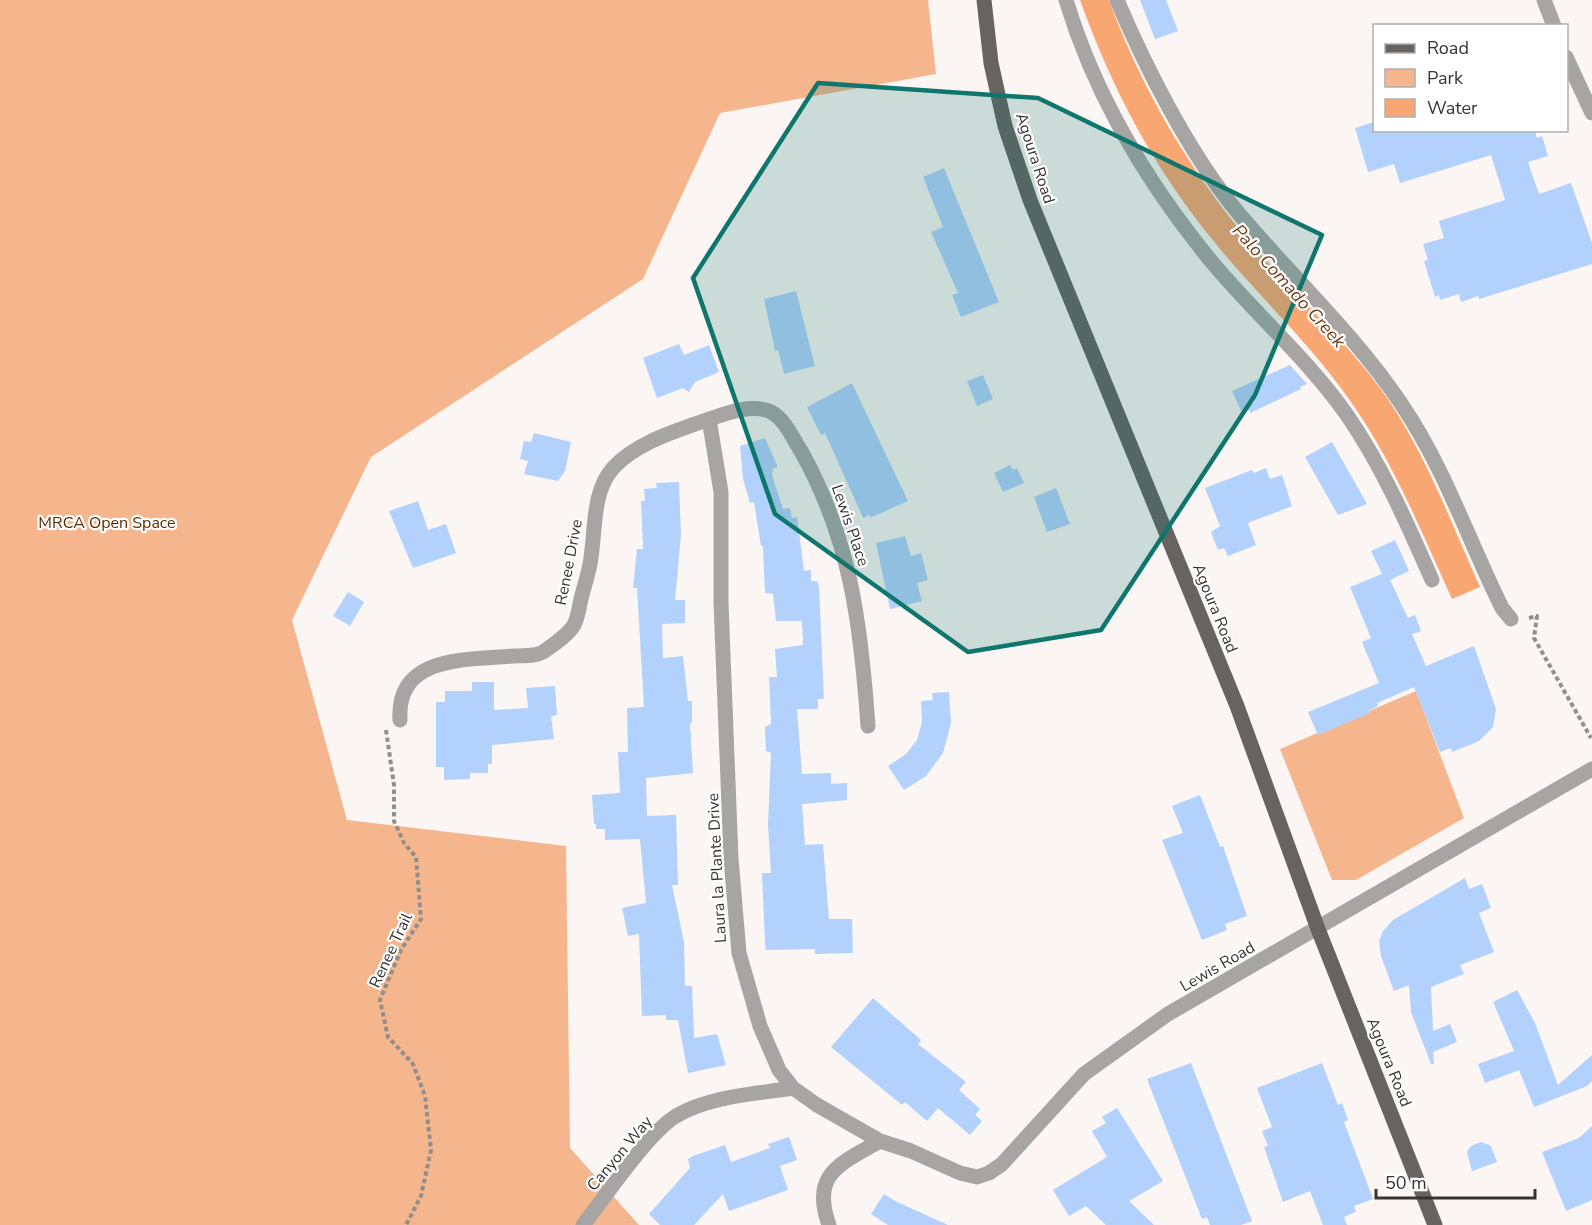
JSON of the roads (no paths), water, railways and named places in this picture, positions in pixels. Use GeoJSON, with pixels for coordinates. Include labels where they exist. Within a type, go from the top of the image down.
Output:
{"type":"FeatureCollection","features":[{"type":"Feature","properties":{"kind":"main road","name":"Agoura Road"},"geometry":{"type":"LineString","coordinates":[[984,0],[991,63],[1005,126],[1030,200],[1237,706],[1318,929],[1435,1225]]}},
{"type":"Feature","properties":{"kind":"street"},"geometry":{"type":"LineString","coordinates":[[1066,0],[1101,88],[1141,165],[1212,262],[1286,340],[1346,414],[1373,455],[1402,511],[1432,580]]}},
{"type":"Feature","properties":{"kind":"street"},"geometry":{"type":"LineString","coordinates":[[1117,0],[1146,62],[1202,161],[1234,208],[1368,357],[1403,406],[1428,448],[1502,608],[1511,619]]}},
{"type":"Feature","properties":{"kind":"street"},"geometry":{"type":"LineString","coordinates":[[1544,0],[1553,24]]}},
{"type":"Feature","properties":{"kind":"street"},"geometry":{"type":"LineString","coordinates":[[1568,61],[1592,113]]}},
{"type":"Feature","properties":{"kind":"street","name":"Lewis Place"},"geometry":{"type":"LineString","coordinates":[[709,419],[743,411],[771,412],[787,427],[814,475],[840,540],[851,583],[862,638],[868,726]]}},
{"type":"Feature","properties":{"kind":"street","name":"Renee Drive"},"geometry":{"type":"LineString","coordinates":[[400,720],[399,705],[403,693],[412,680],[431,666],[449,661],[540,654],[558,642],[575,624],[590,562],[597,507],[611,470],[624,457],[665,434],[709,419]]}},
{"type":"Feature","properties":{"kind":"street","name":"Laura la Plante Drive"},"geometry":{"type":"LineString","coordinates":[[709,419],[721,492],[721,603],[731,858],[739,953],[760,1026],[779,1070],[793,1088],[880,1141]]}},
{"type":"Feature","properties":{"kind":"street","name":"Lewis Road"},"geometry":{"type":"LineString","coordinates":[[880,1141],[911,1151],[960,1173],[977,1177],[989,1173],[1002,1164],[1084,1074],[1168,1014],[1592,769]]}},
{"type":"Feature","properties":{"kind":"street","name":"Canyon Way"},"geometry":{"type":"LineString","coordinates":[[583,1225],[656,1133],[676,1116],[729,1098],[793,1088]]}},
{"type":"Feature","properties":{"kind":"street"},"geometry":{"type":"LineString","coordinates":[[829,1225],[822,1188],[831,1172],[880,1141]]}},
{"type":"Feature","properties":{"kind":"water","name":"Palo Comado Creek"},"geometry":{"type":"Polygon","coordinates":[[[1080,0],[1109,0],[1121,32],[1150,93],[1203,181],[1244,235],[1348,348],[1380,388],[1423,459],[1480,587],[1452,599],[1394,473],[1351,402],[1320,361],[1216,244],[1154,158],[1106,66],[1080,0]]]}},
{"type":"Feature","properties":{"kind":"park label","name":"MRCA Open Space"},"geometry":{"type":"Point","coordinates":[107,522]}}]}
